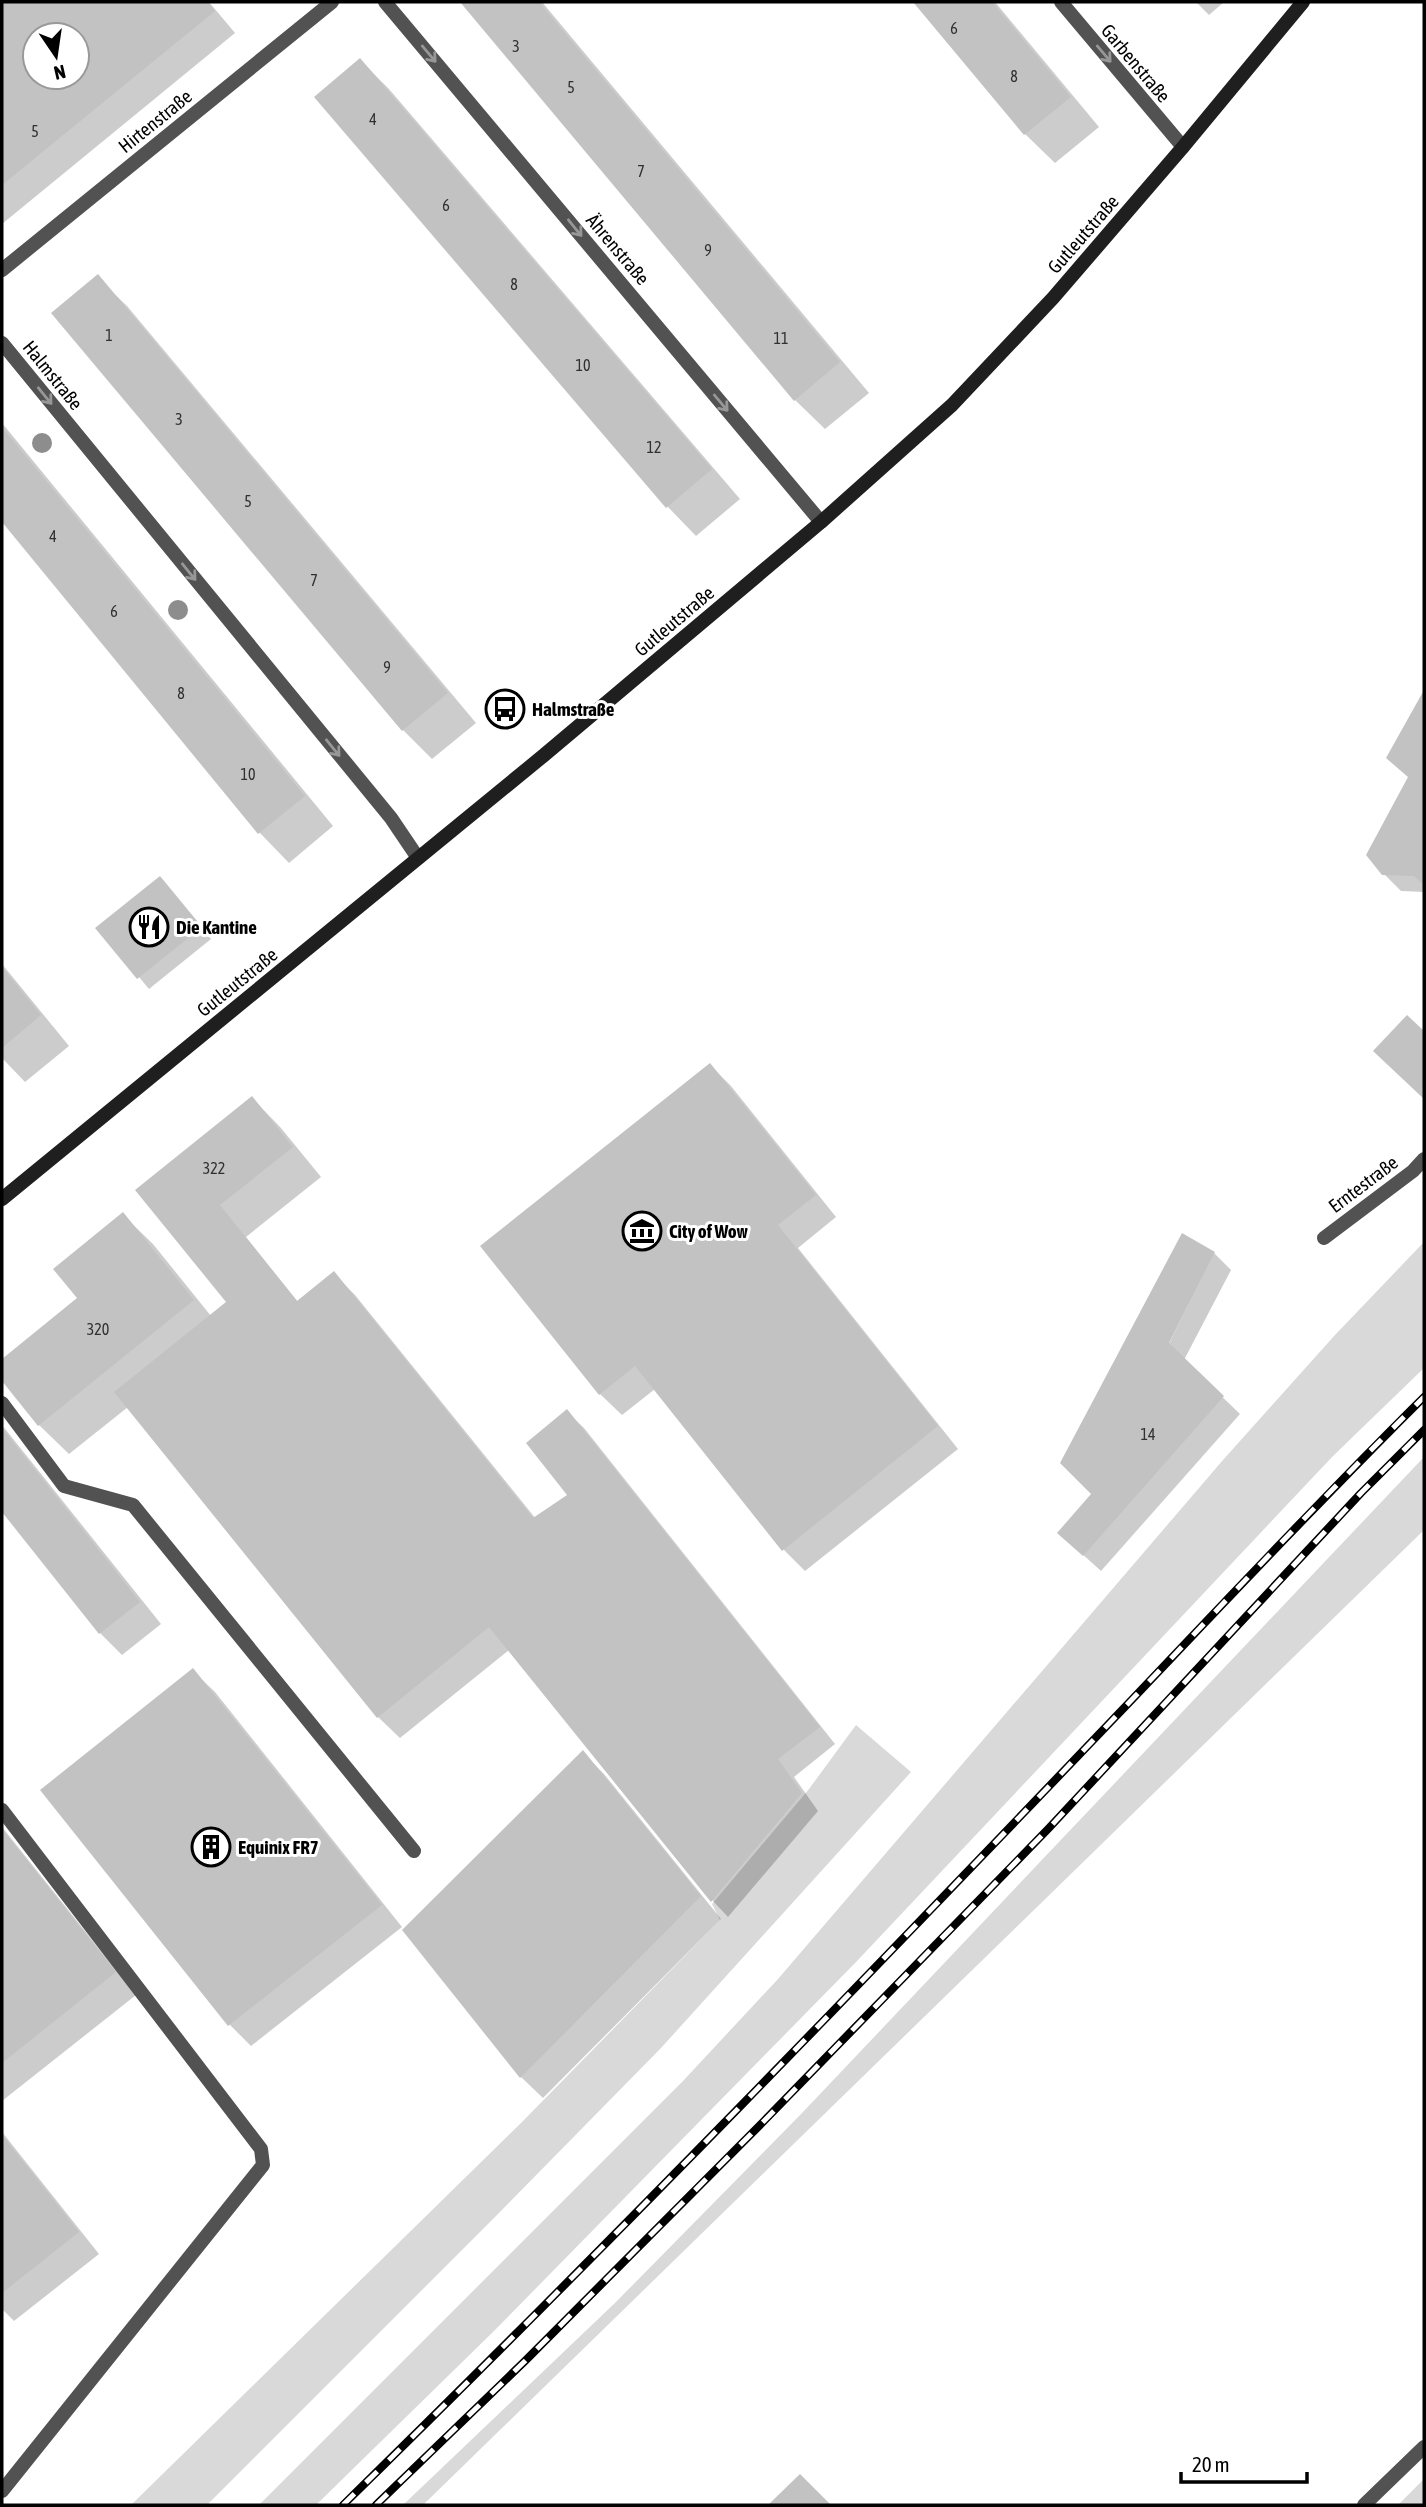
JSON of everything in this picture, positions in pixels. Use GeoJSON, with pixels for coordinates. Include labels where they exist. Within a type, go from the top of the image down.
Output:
{"type":"FeatureCollection","features":[{"type":"Feature","properties":{"kind":"main road","name":"Gutleutstraße"},"geometry":{"type":"LineString","coordinates":[[2,1199],[418,858],[821,522],[951,405],[1053,298],[1303,2]]}},
{"type":"Feature","properties":{"kind":"street","name":"Hirtenstraße"},"geometry":{"type":"LineString","coordinates":[[2,270],[332,2]]}},
{"type":"Feature","properties":{"kind":"street","name":"Ährenstraße"},"geometry":{"type":"LineString","coordinates":[[385,2],[821,522]]}},
{"type":"Feature","properties":{"kind":"street","name":"Garbenstraße"},"geometry":{"type":"LineString","coordinates":[[1060,2],[1183,147]]}},
{"type":"Feature","properties":{"kind":"street","name":"Halmstraße"},"geometry":{"type":"LineString","coordinates":[[2,343],[391,818],[418,858]]}},
{"type":"Feature","properties":{"kind":"street","name":"Erntestraße"},"geometry":{"type":"LineString","coordinates":[[1324,1238],[1413,1171],[1424,1159]]}},
{"type":"Feature","properties":{"kind":"street"},"geometry":{"type":"LineString","coordinates":[[2,1403],[64,1486],[133,1505],[414,1851]]}},
{"type":"Feature","properties":{"kind":"street"},"geometry":{"type":"LineString","coordinates":[[2,1810],[261,2149],[263,2165],[2,2491]]}},
{"type":"Feature","properties":{"kind":"street"},"geometry":{"type":"LineString","coordinates":[[1364,2505],[1424,2447]]}},
{"type":"Feature","properties":{"kind":"shaded area"},"geometry":{"type":"Polygon","coordinates":[[[1424,1242],[1424,1368],[1333,1456],[857,1961],[495,2330],[316,2505],[259,2505],[683,2081],[778,1979],[1223,1460],[1335,1335],[1424,1242]]]}},
{"type":"Feature","properties":{"kind":"shaded area"},"geometry":{"type":"Polygon","coordinates":[[[1424,1457],[1424,1530],[423,2505],[403,2505],[616,2302],[803,2112],[1424,1457]]]}},
{"type":"Feature","properties":{"kind":"shaded area"},"geometry":{"type":"Polygon","coordinates":[[[856,1725],[911,1772],[661,2048],[207,2505],[131,2505],[523,2121],[720,1920],[712,1904],[809,1789],[856,1725]]]}},
{"type":"Feature","properties":{"kind":"shaded area"},"geometry":{"type":"Polygon","coordinates":[[[1424,2479],[1424,2505],[1398,2505],[1424,2479]]]}},
{"type":"Feature","properties":{"kind":"building"},"geometry":{"type":"Polygon","coordinates":[[[2,2],[207,2],[215,11],[2,185],[2,2]]]}},
{"type":"Feature","properties":{"kind":"building"},"geometry":{"type":"Polygon","coordinates":[[[460,2],[539,2],[840,362],[794,401],[460,2]]]}},
{"type":"Feature","properties":{"kind":"building"},"geometry":{"type":"Polygon","coordinates":[[[913,2],[992,2],[1071,97],[1024,135],[913,2]]]}},
{"type":"Feature","properties":{"kind":"building"},"geometry":{"type":"Polygon","coordinates":[[[360,58],[712,469],[666,508],[314,97],[360,58]]]}},
{"type":"Feature","properties":{"kind":"building"},"geometry":{"type":"Polygon","coordinates":[[[98,274],[448,693],[402,731],[51,313],[98,274]]]}},
{"type":"Feature","properties":{"kind":"building"},"geometry":{"type":"Polygon","coordinates":[[[2,427],[305,796],[258,834],[2,522],[2,427]]]}},
{"type":"Feature","properties":{"kind":"building"},"geometry":{"type":"Polygon","coordinates":[[[1424,690],[1424,885],[1414,876],[1382,875],[1366,855],[1408,777],[1386,758],[1424,690]]]}},
{"type":"Feature","properties":{"kind":"building","name":"Die Kantine"},"geometry":{"type":"Polygon","coordinates":[[[160,876],[202,927],[137,979],[95,928],[160,876]]]}},
{"type":"Feature","properties":{"kind":"building"},"geometry":{"type":"Polygon","coordinates":[[[2,967],[41,1015],[2,1048],[2,967]]]}},
{"type":"Feature","properties":{"kind":"building"},"geometry":{"type":"Polygon","coordinates":[[[1407,1015],[1424,1031],[1424,1099],[1373,1051],[1407,1015]]]}},
{"type":"Feature","properties":{"kind":"building"},"geometry":{"type":"Polygon","coordinates":[[[710,1063],[816,1195],[778,1225],[938,1426],[782,1551],[635,1366],[599,1395],[480,1246],[710,1063]]]}},
{"type":"Feature","properties":{"kind":"building"},"geometry":{"type":"Polygon","coordinates":[[[252,1096],[293,1147],[220,1205],[297,1301],[334,1271],[533,1518],[567,1495],[526,1443],[567,1409],[820,1727],[778,1759],[802,1793],[711,1902],[489,1627],[377,1718],[114,1392],[226,1302],[135,1190],[252,1096]]]}},
{"type":"Feature","properties":{"kind":"building"},"geometry":{"type":"Polygon","coordinates":[[[123,1212],[194,1300],[38,1426],[2,1381],[2,1359],[77,1298],[53,1269],[123,1212]]]}},
{"type":"Feature","properties":{"kind":"building"},"geometry":{"type":"Polygon","coordinates":[[[1182,1233],[1215,1252],[1169,1343],[1224,1396],[1083,1556],[1057,1533],[1091,1494],[1060,1463],[1182,1233]]]}},
{"type":"Feature","properties":{"kind":"building"},"geometry":{"type":"Polygon","coordinates":[[[2,1428],[140,1602],[99,1634],[2,1512],[2,1428]]]}},
{"type":"Feature","properties":{"kind":"building","name":"Equinix FR7"},"geometry":{"type":"Polygon","coordinates":[[[193,1668],[382,1905],[228,2026],[40,1790],[193,1668]]]}},
{"type":"Feature","properties":{"kind":"building"},"geometry":{"type":"Polygon","coordinates":[[[583,1750],[701,1896],[520,2078],[402,1930],[583,1750]]]}},
{"type":"Feature","properties":{"kind":"building"},"geometry":{"type":"Polygon","coordinates":[[[2,1829],[116,1972],[2,2063],[2,1829]]]}},
{"type":"Feature","properties":{"kind":"building"},"geometry":{"type":"Polygon","coordinates":[[[2,2135],[79,2232],[2,2293],[2,2135]]]}},
{"type":"Feature","properties":{"kind":"building"},"geometry":{"type":"Polygon","coordinates":[[[800,2474],[831,2505],[768,2505],[800,2474]]]}},
{"type":"Feature","properties":{"kind":"railway"},"geometry":{"type":"LineString","coordinates":[[343,2505],[736,2111],[1424,1397]]}},
{"type":"Feature","properties":{"kind":"railway"},"geometry":{"type":"LineString","coordinates":[[376,2505],[525,2361],[764,2121],[1049,1828],[1361,1493],[1424,1430]]}},
{"type":"Feature","properties":{"kind":"place","name":"Halmstraße"},"geometry":{"type":"Point","coordinates":[505,709]}},
{"type":"Feature","properties":{"kind":"place","name":"Die Kantine"},"geometry":{"type":"Point","coordinates":[149,927]}},
{"type":"Feature","properties":{"kind":"place","name":"City of Wow"},"geometry":{"type":"Point","coordinates":[642,1231]}},
{"type":"Feature","properties":{"kind":"place","name":"Equinix FR7"},"geometry":{"type":"Point","coordinates":[211,1847]}}]}
